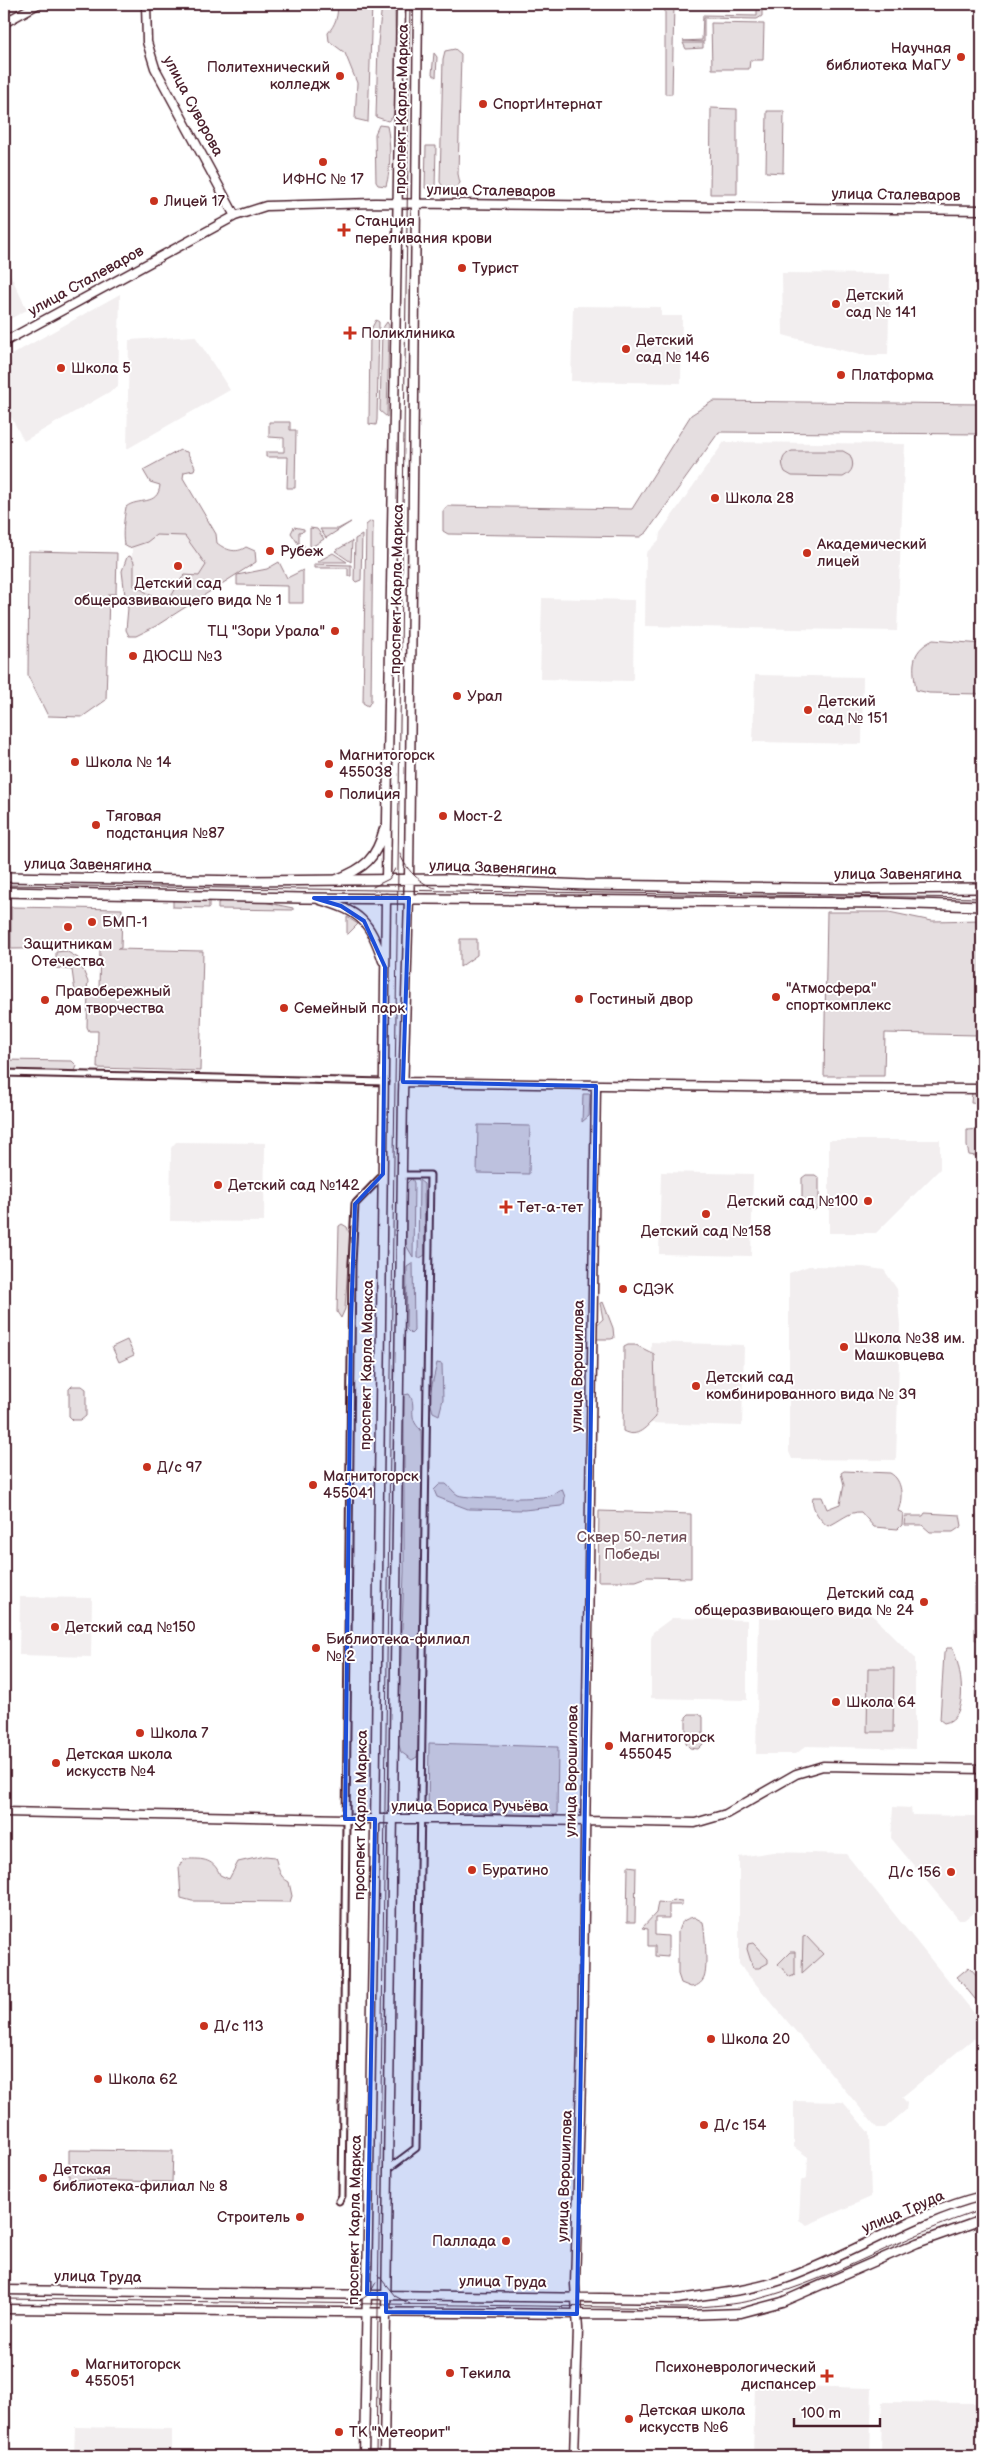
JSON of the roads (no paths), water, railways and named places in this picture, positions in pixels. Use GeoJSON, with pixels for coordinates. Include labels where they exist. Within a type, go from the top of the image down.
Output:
{"type":"FeatureCollection","features":[{"type":"Feature","properties":{"kind":"main road"},"geometry":{"type":"LineString","coordinates":[[4,23],[38,4]]}},
{"type":"Feature","properties":{"kind":"main road","name":"улица Суворова"},"geometry":{"type":"LineString","coordinates":[[146,4],[147,42],[155,68],[235,216]]}},
{"type":"Feature","properties":{"kind":"main road","name":"проспект Карла Маркса"},"geometry":{"type":"LineString","coordinates":[[364,2456],[375,1819],[386,879],[401,4]]}},
{"type":"Feature","properties":{"kind":"main road","name":"проспект Карла Маркса"},"geometry":{"type":"LineString","coordinates":[[384,2456],[403,1082],[409,898],[414,203],[418,4]]}},
{"type":"Feature","properties":{"kind":"main road","name":"улица Сталеваров"},"geometry":{"type":"LineString","coordinates":[[4,342],[235,216],[266,206],[290,204],[414,203],[982,210]]}},
{"type":"Feature","properties":{"kind":"main road"},"geometry":{"type":"LineString","coordinates":[[334,880],[353,872],[371,859],[380,844],[387,817]]}},
{"type":"Feature","properties":{"kind":"main road","name":"улица Завенягина"},"geometry":{"type":"LineString","coordinates":[[4,876],[194,881],[409,879],[585,885],[867,889],[982,888]]}},
{"type":"Feature","properties":{"kind":"main road","name":"улица Завенягина"},"geometry":{"type":"LineString","coordinates":[[4,892],[314,898],[982,906]]}},
{"type":"Feature","properties":{"kind":"main road"},"geometry":{"type":"LineString","coordinates":[[314,898],[341,906],[364,921],[376,941],[385,967]]}},
{"type":"Feature","properties":{"kind":"main road"},"geometry":{"type":"LineString","coordinates":[[403,1082],[596,1086],[982,1089]]}},
{"type":"Feature","properties":{"kind":"main road","name":"улица Ворошилова"},"geometry":{"type":"LineString","coordinates":[[574,2456],[596,1086]]}},
{"type":"Feature","properties":{"kind":"main road","name":"улица Бориса Ручьёва"},"geometry":{"type":"LineString","coordinates":[[4,1812],[345,1819],[421,1818],[694,1823],[726,1814],[796,1774],[823,1766],[982,1769]]}},
{"type":"Feature","properties":{"kind":"main road","name":"улица Труда"},"geometry":{"type":"LineString","coordinates":[[4,2290],[576,2296],[678,2299],[760,2286],[789,2278],[903,2225],[964,2201],[982,2196]]}},
{"type":"Feature","properties":{"kind":"main road","name":"улица Труда"},"geometry":{"type":"LineString","coordinates":[[4,2309],[577,2314],[741,2313],[782,2302],[917,2243],[982,2220]]}},
{"type":"Feature","properties":{"kind":"street"},"geometry":{"type":"LineString","coordinates":[[4,1073],[385,1082]]}},
{"type":"Feature","properties":{"kind":"street","name":"проспект Карла Маркса"},"geometry":{"type":"LineString","coordinates":[[339,2200],[342,2196],[352,1293],[356,1204],[383,1174]]}},
{"type":"Feature","properties":{"kind":"street"},"geometry":{"type":"LineString","coordinates":[[388,2169],[416,2148],[421,1818],[430,1175],[402,1175]]}},
{"type":"Feature","properties":{"kind":"tram line"},"geometry":{"type":"LineString","coordinates":[[376,2456],[410,4]]}},
{"type":"Feature","properties":{"kind":"tram line"},"geometry":{"type":"LineString","coordinates":[[400,853],[409,870],[419,880],[436,888]]}},
{"type":"Feature","properties":{"kind":"tram line"},"geometry":{"type":"LineString","coordinates":[[373,887],[389,879],[395,869]]}},
{"type":"Feature","properties":{"kind":"tram line"},"geometry":{"type":"LineString","coordinates":[[4,885],[982,898]]}},
{"type":"Feature","properties":{"kind":"tram line"},"geometry":{"type":"LineString","coordinates":[[4,2299],[686,2308],[713,2306],[749,2301],[787,2290],[815,2280],[925,2231],[982,2210]]}},
{"type":"Feature","properties":{"kind":"tram line"},"geometry":{"type":"LineString","coordinates":[[378,2275],[395,2296],[410,2304]]}},
{"type":"Feature","properties":{"kind":"tram line"},"geometry":{"type":"LineString","coordinates":[[353,2302],[361,2300],[367,2295],[376,2282]]}},
{"type":"Feature","properties":{"kind":"place","name":"Научная библиотека МаГУ"},"geometry":{"type":"Point","coordinates":[961,57]}},
{"type":"Feature","properties":{"kind":"place","name":"Политехнический колледж"},"geometry":{"type":"Point","coordinates":[340,76]}},
{"type":"Feature","properties":{"kind":"place","name":"СпортИнтернат"},"geometry":{"type":"Point","coordinates":[483,104]}},
{"type":"Feature","properties":{"kind":"place","name":"ИФНС № 17"},"geometry":{"type":"Point","coordinates":[323,162]}},
{"type":"Feature","properties":{"kind":"place","name":"Лицей 17"},"geometry":{"type":"Point","coordinates":[154,201]}},
{"type":"Feature","properties":{"kind":"place","name":"Станция переливания крови"},"geometry":{"type":"Point","coordinates":[344,230]}},
{"type":"Feature","properties":{"kind":"place","name":"Турист"},"geometry":{"type":"Point","coordinates":[462,268]}},
{"type":"Feature","properties":{"kind":"place","name":"Детский сад № 141"},"geometry":{"type":"Point","coordinates":[836,304]}},
{"type":"Feature","properties":{"kind":"place","name":"Поликлиника"},"geometry":{"type":"Point","coordinates":[350,333]}},
{"type":"Feature","properties":{"kind":"place","name":"Детский сад № 146"},"geometry":{"type":"Point","coordinates":[626,349]}},
{"type":"Feature","properties":{"kind":"place","name":"Школа 5"},"geometry":{"type":"Point","coordinates":[61,368]}},
{"type":"Feature","properties":{"kind":"place","name":"Платформа"},"geometry":{"type":"Point","coordinates":[841,375]}},
{"type":"Feature","properties":{"kind":"place","name":"Школа 28"},"geometry":{"type":"Point","coordinates":[715,498]}},
{"type":"Feature","properties":{"kind":"place","name":"Рубеж"},"geometry":{"type":"Point","coordinates":[270,551]}},
{"type":"Feature","properties":{"kind":"place","name":"Академический лицей"},"geometry":{"type":"Point","coordinates":[807,553]}},
{"type":"Feature","properties":{"kind":"place","name":"Детский сад общеразвивающего вида № 1"},"geometry":{"type":"Point","coordinates":[178,566]}},
{"type":"Feature","properties":{"kind":"place","name":"ТЦ \"Зори Урала\""},"geometry":{"type":"Point","coordinates":[335,631]}},
{"type":"Feature","properties":{"kind":"place","name":"ДЮСШ №3"},"geometry":{"type":"Point","coordinates":[133,656]}},
{"type":"Feature","properties":{"kind":"place","name":"Урал"},"geometry":{"type":"Point","coordinates":[457,696]}},
{"type":"Feature","properties":{"kind":"place","name":"Детский сад № 151"},"geometry":{"type":"Point","coordinates":[808,710]}},
{"type":"Feature","properties":{"kind":"place","name":"Школа № 14"},"geometry":{"type":"Point","coordinates":[75,762]}},
{"type":"Feature","properties":{"kind":"place","name":"Магнитогорск 455038"},"geometry":{"type":"Point","coordinates":[329,764]}},
{"type":"Feature","properties":{"kind":"place","name":"Полиция"},"geometry":{"type":"Point","coordinates":[329,794]}},
{"type":"Feature","properties":{"kind":"place","name":"Мост-2"},"geometry":{"type":"Point","coordinates":[443,816]}},
{"type":"Feature","properties":{"kind":"place","name":"Тяговая подстанция №87"},"geometry":{"type":"Point","coordinates":[96,825]}},
{"type":"Feature","properties":{"kind":"place","name":"БМП-1"},"geometry":{"type":"Point","coordinates":[92,922]}},
{"type":"Feature","properties":{"kind":"place","name":"Защитникам Отечества"},"geometry":{"type":"Point","coordinates":[68,927]}},
{"type":"Feature","properties":{"kind":"place","name":"\"Атмосфера\" спорткомплекс"},"geometry":{"type":"Point","coordinates":[776,997]}},
{"type":"Feature","properties":{"kind":"place","name":"Гостиный двор"},"geometry":{"type":"Point","coordinates":[579,999]}},
{"type":"Feature","properties":{"kind":"place","name":"Правобережный дом творчества"},"geometry":{"type":"Point","coordinates":[45,1000]}},
{"type":"Feature","properties":{"kind":"place","name":"Семейный парк"},"geometry":{"type":"Point","coordinates":[284,1008]}},
{"type":"Feature","properties":{"kind":"place","name":"Детский сад №142"},"geometry":{"type":"Point","coordinates":[218,1185]}},
{"type":"Feature","properties":{"kind":"place","name":"Детский сад №100"},"geometry":{"type":"Point","coordinates":[868,1201]}},
{"type":"Feature","properties":{"kind":"place","name":"Тет-а-тет"},"geometry":{"type":"Point","coordinates":[506,1207]}},
{"type":"Feature","properties":{"kind":"place","name":"Детский сад №158"},"geometry":{"type":"Point","coordinates":[706,1214]}},
{"type":"Feature","properties":{"kind":"place","name":"СДЭК"},"geometry":{"type":"Point","coordinates":[623,1289]}},
{"type":"Feature","properties":{"kind":"place","name":"Школа №38 им. Машковцева"},"geometry":{"type":"Point","coordinates":[844,1347]}},
{"type":"Feature","properties":{"kind":"place","name":"Детский сад комбинированного вида № 39"},"geometry":{"type":"Point","coordinates":[696,1386]}},
{"type":"Feature","properties":{"kind":"place","name":"Д/с 97"},"geometry":{"type":"Point","coordinates":[147,1467]}},
{"type":"Feature","properties":{"kind":"place","name":"Магнитогорск 455041"},"geometry":{"type":"Point","coordinates":[313,1485]}},
{"type":"Feature","properties":{"kind":"place","name":"Детский сад общеразвивающего вида № 24"},"geometry":{"type":"Point","coordinates":[924,1602]}},
{"type":"Feature","properties":{"kind":"place","name":"Детский сад №150"},"geometry":{"type":"Point","coordinates":[55,1627]}},
{"type":"Feature","properties":{"kind":"place","name":"Библиотека-филиал № 2"},"geometry":{"type":"Point","coordinates":[316,1648]}},
{"type":"Feature","properties":{"kind":"place","name":"Школа 64"},"geometry":{"type":"Point","coordinates":[836,1702]}},
{"type":"Feature","properties":{"kind":"place","name":"Школа 7"},"geometry":{"type":"Point","coordinates":[140,1733]}},
{"type":"Feature","properties":{"kind":"place","name":"Магнитогорск 455045"},"geometry":{"type":"Point","coordinates":[609,1746]}},
{"type":"Feature","properties":{"kind":"place","name":"Детская школа искусств №4"},"geometry":{"type":"Point","coordinates":[56,1763]}},
{"type":"Feature","properties":{"kind":"place","name":"Буратино"},"geometry":{"type":"Point","coordinates":[472,1870]}},
{"type":"Feature","properties":{"kind":"place","name":"Д/с 156"},"geometry":{"type":"Point","coordinates":[951,1872]}},
{"type":"Feature","properties":{"kind":"place","name":"Д/с 113"},"geometry":{"type":"Point","coordinates":[204,2026]}},
{"type":"Feature","properties":{"kind":"place","name":"Школа 20"},"geometry":{"type":"Point","coordinates":[711,2039]}},
{"type":"Feature","properties":{"kind":"place","name":"Школа 62"},"geometry":{"type":"Point","coordinates":[98,2079]}},
{"type":"Feature","properties":{"kind":"place","name":"Д/с 154"},"geometry":{"type":"Point","coordinates":[704,2125]}},
{"type":"Feature","properties":{"kind":"place","name":"Детская библиотека-филиал № 8"},"geometry":{"type":"Point","coordinates":[43,2178]}},
{"type":"Feature","properties":{"kind":"place","name":"Строитель"},"geometry":{"type":"Point","coordinates":[300,2217]}},
{"type":"Feature","properties":{"kind":"place","name":"Паллада"},"geometry":{"type":"Point","coordinates":[506,2241]}},
{"type":"Feature","properties":{"kind":"place","name":"Магнитогорск 455051"},"geometry":{"type":"Point","coordinates":[75,2373]}},
{"type":"Feature","properties":{"kind":"place","name":"Текила"},"geometry":{"type":"Point","coordinates":[450,2373]}},
{"type":"Feature","properties":{"kind":"place","name":"Психоневрологический диспансер"},"geometry":{"type":"Point","coordinates":[827,2376]}},
{"type":"Feature","properties":{"kind":"place","name":"Детская школа искусств №6"},"geometry":{"type":"Point","coordinates":[629,2419]}},
{"type":"Feature","properties":{"kind":"place","name":"ТК \"Метеорит\""},"geometry":{"type":"Point","coordinates":[339,2432]}},
{"type":"Feature","properties":{"kind":"park label","name":"Сквер 50-летия Победы"},"geometry":{"type":"Point","coordinates":[632,1546]}}]}
